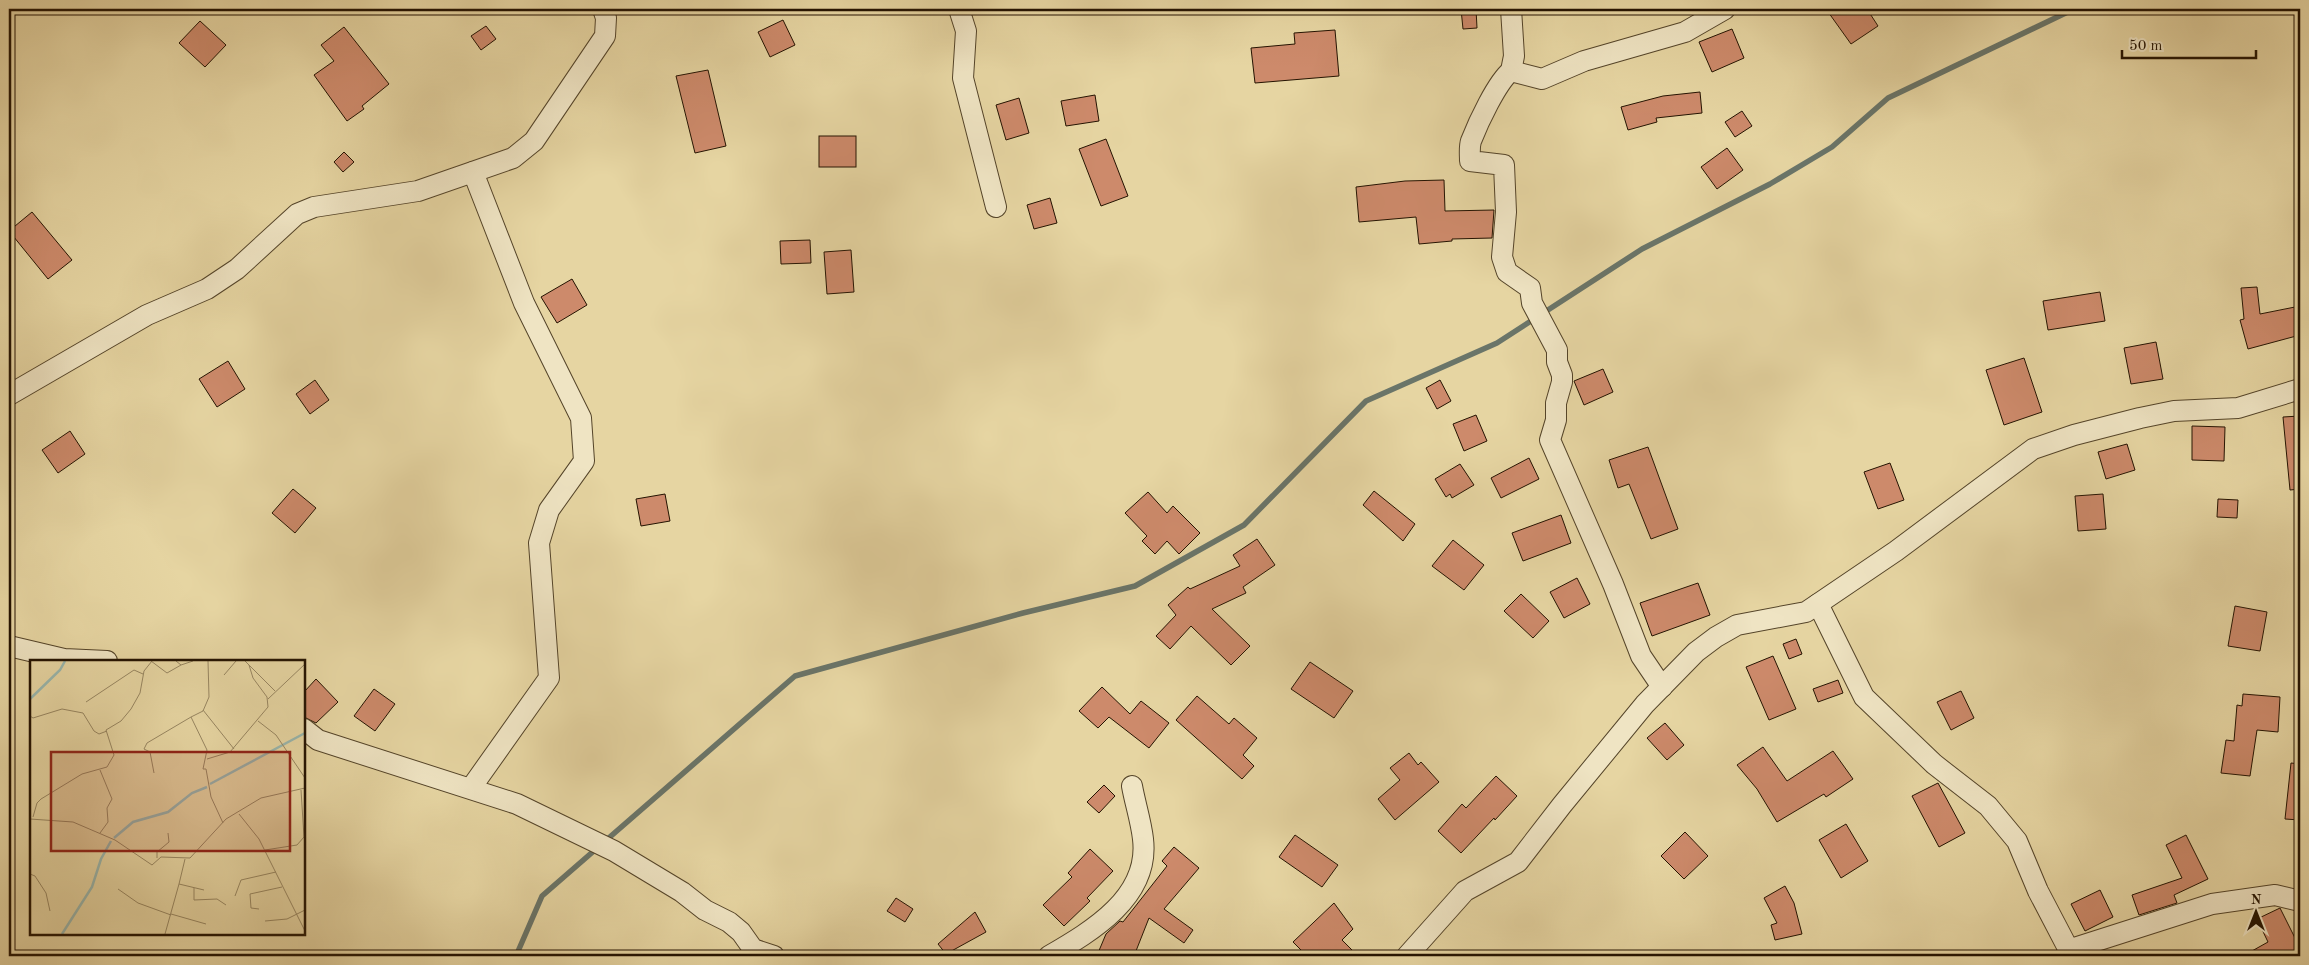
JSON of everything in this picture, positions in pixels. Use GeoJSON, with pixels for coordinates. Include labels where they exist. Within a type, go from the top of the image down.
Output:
{"type":"FeatureCollection","features":[{"type":"Feature","properties":{"kind":"street"},"geometry":{"type":"LineString","coordinates":[[9,395],[147,315],[208,289],[237,269],[297,214],[314,207],[418,191],[513,158],[534,141],[605,36],[606,18],[603,9]]}},
{"type":"Feature","properties":{"kind":"street"},"geometry":{"type":"LineString","coordinates":[[959,9],[966,32],[963,78],[996,207]]}},
{"type":"Feature","properties":{"kind":"street"},"geometry":{"type":"LineString","coordinates":[[1511,9],[1514,56],[1511,71],[1504,76],[1470,143],[1470,161],[1504,165],[1506,212],[1502,257],[1507,272],[1530,288],[1532,302],[1557,350],[1562,375],[1556,403],[1556,420],[1550,440],[1613,584],[1640,656],[1662,687]]}},
{"type":"Feature","properties":{"kind":"street"},"geometry":{"type":"LineString","coordinates":[[1511,71],[1542,79],[1584,61],[1685,32],[1725,9]]}},
{"type":"Feature","properties":{"kind":"street"},"geometry":{"type":"LineString","coordinates":[[471,788],[548,678],[538,544],[548,510],[584,461],[581,418],[524,302],[473,172]]}},
{"type":"Feature","properties":{"kind":"street"},"geometry":{"type":"LineString","coordinates":[[1407,956],[1465,891],[1518,862],[1562,804],[1662,687],[1696,652],[1716,637],[1737,625],[1806,612],[1896,551],[2032,449],[2074,435],[2140,418],[2174,411],[2238,408],[2300,389]]}},
{"type":"Feature","properties":{"kind":"street"},"geometry":{"type":"LineString","coordinates":[[1818,604],[1864,697],[1934,764],[1988,806],[2017,841],[2070,953],[2212,904],[2275,895],[2300,901]]}},
{"type":"Feature","properties":{"kind":"street"},"geometry":{"type":"LineString","coordinates":[[9,646],[64,659],[86,660]]}},
{"type":"Feature","properties":{"kind":"street"},"geometry":{"type":"LineString","coordinates":[[305,730],[318,740],[517,804],[614,850],[682,892],[705,910],[729,922],[741,932],[753,949],[774,956]]}},
{"type":"Feature","properties":{"kind":"street"},"geometry":{"type":"LineString","coordinates":[[1049,956],[1078,940],[1120,906],[1140,871],[1143,839],[1132,786]]}},
{"type":"Feature","properties":{"kind":"building"},"geometry":{"type":"Polygon","coordinates":[[[1461,9],[1476,9],[1477,28],[1463,29],[1461,9]]]}},
{"type":"Feature","properties":{"kind":"building"},"geometry":{"type":"Polygon","coordinates":[[[1826,9],[1867,9],[1878,26],[1851,44],[1826,9]]]}},
{"type":"Feature","properties":{"kind":"building"},"geometry":{"type":"Polygon","coordinates":[[[783,20],[795,45],[770,57],[758,32],[783,20]]]}},
{"type":"Feature","properties":{"kind":"building"},"geometry":{"type":"Polygon","coordinates":[[[200,21],[226,45],[205,67],[179,43],[200,21]]]}},
{"type":"Feature","properties":{"kind":"building"},"geometry":{"type":"Polygon","coordinates":[[[486,26],[496,39],[481,50],[471,36],[486,26]]]}},
{"type":"Feature","properties":{"kind":"building"},"geometry":{"type":"Polygon","coordinates":[[[344,27],[389,84],[362,106],[364,109],[347,121],[314,75],[334,61],[321,45],[344,27]]]}},
{"type":"Feature","properties":{"kind":"building"},"geometry":{"type":"Polygon","coordinates":[[[1732,29],[1744,58],[1712,72],[1699,42],[1732,29]]]}},
{"type":"Feature","properties":{"kind":"building"},"geometry":{"type":"Polygon","coordinates":[[[1335,30],[1339,76],[1255,83],[1251,48],[1295,44],[1294,33],[1335,30]]]}},
{"type":"Feature","properties":{"kind":"building"},"geometry":{"type":"Polygon","coordinates":[[[708,70],[726,146],[695,153],[676,76],[708,70]]]}},
{"type":"Feature","properties":{"kind":"building"},"geometry":{"type":"Polygon","coordinates":[[[1700,92],[1702,113],[1656,118],[1657,122],[1628,130],[1621,107],[1663,96],[1700,92]]]}},
{"type":"Feature","properties":{"kind":"building"},"geometry":{"type":"Polygon","coordinates":[[[1095,95],[1099,121],[1066,126],[1061,101],[1095,95]]]}},
{"type":"Feature","properties":{"kind":"building"},"geometry":{"type":"Polygon","coordinates":[[[1019,98],[1029,133],[1006,140],[996,105],[1019,98]]]}},
{"type":"Feature","properties":{"kind":"building"},"geometry":{"type":"Polygon","coordinates":[[[1742,111],[1752,126],[1735,137],[1725,122],[1742,111]]]}},
{"type":"Feature","properties":{"kind":"building"},"geometry":{"type":"Polygon","coordinates":[[[819,136],[856,136],[856,167],[819,167],[819,136]]]}},
{"type":"Feature","properties":{"kind":"building"},"geometry":{"type":"Polygon","coordinates":[[[1106,139],[1128,196],[1101,206],[1079,149],[1106,139]]]}},
{"type":"Feature","properties":{"kind":"building"},"geometry":{"type":"Polygon","coordinates":[[[1727,148],[1743,170],[1717,189],[1701,167],[1727,148]]]}},
{"type":"Feature","properties":{"kind":"building"},"geometry":{"type":"Polygon","coordinates":[[[344,152],[354,162],[343,172],[334,162],[344,152]]]}},
{"type":"Feature","properties":{"kind":"building"},"geometry":{"type":"Polygon","coordinates":[[[1444,180],[1445,211],[1494,210],[1492,238],[1452,239],[1452,241],[1419,244],[1416,217],[1359,222],[1356,187],[1405,181],[1444,180]]]}},
{"type":"Feature","properties":{"kind":"building"},"geometry":{"type":"Polygon","coordinates":[[[1050,198],[1057,223],[1034,229],[1027,205],[1050,198]]]}},
{"type":"Feature","properties":{"kind":"building"},"geometry":{"type":"Polygon","coordinates":[[[32,212],[72,260],[48,279],[9,231],[32,212]]]}},
{"type":"Feature","properties":{"kind":"building"},"geometry":{"type":"Polygon","coordinates":[[[810,240],[811,263],[781,264],[780,241],[810,240]]]}},
{"type":"Feature","properties":{"kind":"building"},"geometry":{"type":"Polygon","coordinates":[[[851,250],[854,292],[827,294],[824,252],[851,250]]]}},
{"type":"Feature","properties":{"kind":"building"},"geometry":{"type":"Polygon","coordinates":[[[572,279],[587,305],[557,323],[541,297],[572,279]]]}},
{"type":"Feature","properties":{"kind":"building"},"geometry":{"type":"Polygon","coordinates":[[[2257,287],[2260,314],[2300,306],[2300,335],[2248,349],[2240,320],[2244,319],[2241,288],[2257,287]]]}},
{"type":"Feature","properties":{"kind":"building"},"geometry":{"type":"Polygon","coordinates":[[[2100,292],[2105,321],[2048,330],[2043,301],[2100,292]]]}},
{"type":"Feature","properties":{"kind":"building"},"geometry":{"type":"Polygon","coordinates":[[[2156,342],[2163,379],[2131,384],[2124,348],[2156,342]]]}},
{"type":"Feature","properties":{"kind":"building"},"geometry":{"type":"Polygon","coordinates":[[[2024,358],[2042,412],[2004,425],[1986,370],[2024,358]]]}},
{"type":"Feature","properties":{"kind":"building"},"geometry":{"type":"Polygon","coordinates":[[[228,361],[245,389],[217,407],[199,379],[228,361]]]}},
{"type":"Feature","properties":{"kind":"building"},"geometry":{"type":"Polygon","coordinates":[[[1603,369],[1613,392],[1584,405],[1574,381],[1603,369]]]}},
{"type":"Feature","properties":{"kind":"building"},"geometry":{"type":"Polygon","coordinates":[[[315,380],[329,400],[310,414],[296,394],[315,380]]]}},
{"type":"Feature","properties":{"kind":"building"},"geometry":{"type":"Polygon","coordinates":[[[1440,380],[1451,401],[1437,409],[1426,388],[1440,380]]]}},
{"type":"Feature","properties":{"kind":"building"},"geometry":{"type":"Polygon","coordinates":[[[1476,415],[1487,441],[1464,451],[1453,424],[1476,415]]]}},
{"type":"Feature","properties":{"kind":"building"},"geometry":{"type":"Polygon","coordinates":[[[2300,416],[2300,489],[2290,490],[2283,417],[2300,416]]]}},
{"type":"Feature","properties":{"kind":"building"},"geometry":{"type":"Polygon","coordinates":[[[2192,426],[2225,427],[2224,461],[2192,460],[2192,426]]]}},
{"type":"Feature","properties":{"kind":"building"},"geometry":{"type":"Polygon","coordinates":[[[70,431],[85,454],[58,473],[42,450],[70,431]]]}},
{"type":"Feature","properties":{"kind":"building"},"geometry":{"type":"Polygon","coordinates":[[[2127,444],[2135,470],[2106,479],[2098,452],[2127,444]]]}},
{"type":"Feature","properties":{"kind":"building"},"geometry":{"type":"Polygon","coordinates":[[[1648,447],[1678,529],[1651,539],[1629,484],[1618,488],[1609,460],[1648,447]]]}},
{"type":"Feature","properties":{"kind":"building"},"geometry":{"type":"Polygon","coordinates":[[[1529,458],[1539,479],[1501,498],[1491,478],[1529,458]]]}},
{"type":"Feature","properties":{"kind":"building"},"geometry":{"type":"Polygon","coordinates":[[[1890,463],[1904,500],[1878,509],[1864,472],[1890,463]]]}},
{"type":"Feature","properties":{"kind":"building"},"geometry":{"type":"Polygon","coordinates":[[[1460,464],[1474,485],[1452,498],[1450,494],[1446,497],[1435,479],[1460,464]]]}},
{"type":"Feature","properties":{"kind":"building"},"geometry":{"type":"Polygon","coordinates":[[[293,489],[316,508],[295,533],[272,513],[293,489]]]}},
{"type":"Feature","properties":{"kind":"building"},"geometry":{"type":"Polygon","coordinates":[[[1374,491],[1415,524],[1403,541],[1363,505],[1374,491]]]}},
{"type":"Feature","properties":{"kind":"building"},"geometry":{"type":"Polygon","coordinates":[[[1148,492],[1167,513],[1173,506],[1200,533],[1179,554],[1167,541],[1155,554],[1142,541],[1147,536],[1125,513],[1148,492]]]}},
{"type":"Feature","properties":{"kind":"building"},"geometry":{"type":"Polygon","coordinates":[[[665,494],[670,521],[641,526],[636,499],[665,494]]]}},
{"type":"Feature","properties":{"kind":"building"},"geometry":{"type":"Polygon","coordinates":[[[2103,494],[2106,529],[2078,531],[2075,496],[2103,494]]]}},
{"type":"Feature","properties":{"kind":"building"},"geometry":{"type":"Polygon","coordinates":[[[2218,499],[2238,500],[2237,518],[2217,517],[2218,499]]]}},
{"type":"Feature","properties":{"kind":"building"},"geometry":{"type":"Polygon","coordinates":[[[1561,515],[1571,543],[1523,561],[1512,533],[1561,515]]]}},
{"type":"Feature","properties":{"kind":"building"},"geometry":{"type":"Polygon","coordinates":[[[1257,539],[1275,565],[1243,587],[1246,593],[1212,609],[1250,646],[1231,665],[1191,626],[1170,649],[1156,636],[1176,615],[1168,605],[1188,587],[1190,589],[1240,566],[1233,555],[1257,539]]]}},
{"type":"Feature","properties":{"kind":"building"},"geometry":{"type":"Polygon","coordinates":[[[1453,540],[1484,565],[1464,590],[1432,566],[1453,540]]]}},
{"type":"Feature","properties":{"kind":"building"},"geometry":{"type":"Polygon","coordinates":[[[1577,578],[1590,604],[1564,618],[1550,592],[1577,578]]]}},
{"type":"Feature","properties":{"kind":"building"},"geometry":{"type":"Polygon","coordinates":[[[1698,583],[1710,615],[1652,636],[1640,603],[1698,583]]]}},
{"type":"Feature","properties":{"kind":"building"},"geometry":{"type":"Polygon","coordinates":[[[1521,594],[1549,621],[1533,638],[1504,611],[1521,594]]]}},
{"type":"Feature","properties":{"kind":"building"},"geometry":{"type":"Polygon","coordinates":[[[2235,606],[2267,612],[2260,651],[2228,646],[2235,606]]]}},
{"type":"Feature","properties":{"kind":"building"},"geometry":{"type":"Polygon","coordinates":[[[1796,639],[1802,654],[1789,659],[1783,644],[1796,639]]]}},
{"type":"Feature","properties":{"kind":"building"},"geometry":{"type":"Polygon","coordinates":[[[1773,656],[1796,709],[1769,720],[1746,667],[1773,656]]]}},
{"type":"Feature","properties":{"kind":"building"},"geometry":{"type":"Polygon","coordinates":[[[1310,662],[1353,691],[1334,718],[1291,689],[1310,662]]]}},
{"type":"Feature","properties":{"kind":"building"},"geometry":{"type":"Polygon","coordinates":[[[316,679],[338,702],[316,723],[305,718],[305,691],[316,679]]]}},
{"type":"Feature","properties":{"kind":"building"},"geometry":{"type":"Polygon","coordinates":[[[1838,680],[1843,693],[1818,702],[1813,689],[1838,680]]]}},
{"type":"Feature","properties":{"kind":"building"},"geometry":{"type":"Polygon","coordinates":[[[1102,687],[1130,714],[1141,701],[1169,723],[1149,748],[1109,717],[1098,728],[1079,711],[1102,687]]]}},
{"type":"Feature","properties":{"kind":"building"},"geometry":{"type":"Polygon","coordinates":[[[374,689],[395,704],[375,731],[354,716],[374,689]]]}},
{"type":"Feature","properties":{"kind":"building"},"geometry":{"type":"Polygon","coordinates":[[[1961,691],[1974,718],[1951,730],[1937,702],[1961,691]]]}},
{"type":"Feature","properties":{"kind":"building"},"geometry":{"type":"Polygon","coordinates":[[[2243,694],[2280,697],[2278,732],[2257,730],[2250,776],[2221,773],[2226,740],[2234,741],[2237,705],[2242,706],[2243,694]]]}},
{"type":"Feature","properties":{"kind":"building"},"geometry":{"type":"Polygon","coordinates":[[[1197,696],[1229,724],[1234,718],[1257,738],[1243,755],[1254,766],[1242,779],[1176,720],[1197,696]]]}},
{"type":"Feature","properties":{"kind":"building"},"geometry":{"type":"Polygon","coordinates":[[[1665,723],[1684,745],[1667,760],[1647,738],[1665,723]]]}},
{"type":"Feature","properties":{"kind":"building"},"geometry":{"type":"Polygon","coordinates":[[[1763,747],[1787,781],[1833,751],[1853,779],[1826,797],[1824,794],[1777,822],[1757,789],[1737,765],[1763,747]]]}},
{"type":"Feature","properties":{"kind":"building"},"geometry":{"type":"Polygon","coordinates":[[[1409,753],[1418,765],[1421,762],[1439,782],[1395,820],[1378,799],[1400,780],[1390,768],[1409,753]]]}},
{"type":"Feature","properties":{"kind":"building"},"geometry":{"type":"Polygon","coordinates":[[[2291,763],[2300,764],[2300,820],[2285,819],[2291,763]]]}},
{"type":"Feature","properties":{"kind":"building"},"geometry":{"type":"Polygon","coordinates":[[[1496,776],[1517,796],[1461,853],[1438,831],[1462,804],[1466,808],[1496,776]]]}},
{"type":"Feature","properties":{"kind":"building"},"geometry":{"type":"Polygon","coordinates":[[[1938,783],[1965,833],[1939,847],[1912,796],[1938,783]]]}},
{"type":"Feature","properties":{"kind":"building"},"geometry":{"type":"Polygon","coordinates":[[[1104,785],[1115,796],[1099,813],[1087,802],[1104,785]]]}},
{"type":"Feature","properties":{"kind":"building"},"geometry":{"type":"Polygon","coordinates":[[[1846,824],[1868,861],[1841,878],[1819,840],[1846,824]]]}},
{"type":"Feature","properties":{"kind":"building"},"geometry":{"type":"Polygon","coordinates":[[[1685,832],[1708,856],[1684,879],[1661,856],[1685,832]]]}},
{"type":"Feature","properties":{"kind":"building"},"geometry":{"type":"Polygon","coordinates":[[[1295,835],[1338,865],[1322,887],[1279,857],[1295,835]]]}},
{"type":"Feature","properties":{"kind":"building"},"geometry":{"type":"Polygon","coordinates":[[[2186,835],[2208,879],[2174,895],[2177,903],[2139,915],[2132,895],[2182,878],[2166,845],[2186,835]]]}},
{"type":"Feature","properties":{"kind":"building"},"geometry":{"type":"Polygon","coordinates":[[[1174,847],[1199,868],[1164,909],[1193,930],[1184,943],[1149,918],[1134,956],[1106,956],[1098,953],[1106,934],[1120,921],[1123,922],[1167,866],[1162,861],[1174,847]]]}},
{"type":"Feature","properties":{"kind":"building"},"geometry":{"type":"Polygon","coordinates":[[[1090,849],[1113,871],[1087,898],[1090,901],[1064,926],[1043,905],[1072,877],[1068,873],[1090,849]]]}},
{"type":"Feature","properties":{"kind":"building"},"geometry":{"type":"Polygon","coordinates":[[[1785,886],[1794,903],[1802,934],[1775,940],[1771,925],[1777,923],[1764,898],[1785,886]]]}},
{"type":"Feature","properties":{"kind":"building"},"geometry":{"type":"Polygon","coordinates":[[[2100,890],[2113,917],[2085,931],[2071,904],[2100,890]]]}},
{"type":"Feature","properties":{"kind":"building"},"geometry":{"type":"Polygon","coordinates":[[[896,898],[913,909],[905,922],[887,911],[896,898]]]}},
{"type":"Feature","properties":{"kind":"building"},"geometry":{"type":"Polygon","coordinates":[[[1334,903],[1353,929],[1342,940],[1358,956],[1307,956],[1293,942],[1334,903]]]}},
{"type":"Feature","properties":{"kind":"building"},"geometry":{"type":"Polygon","coordinates":[[[2280,908],[2300,948],[2300,956],[2243,956],[2268,942],[2257,919],[2280,908]]]}},
{"type":"Feature","properties":{"kind":"building"},"geometry":{"type":"Polygon","coordinates":[[[975,912],[986,932],[946,954],[938,944],[975,912]]]}},
{"type":"Feature","properties":{"kind":"waterway"},"geometry":{"type":"LineString","coordinates":[[516,956],[542,896],[795,676],[1023,613],[1135,586],[1244,525],[1366,401],[1497,343],[1642,249],[1770,184],[1832,147],[1888,98],[2074,9]]}}]}
